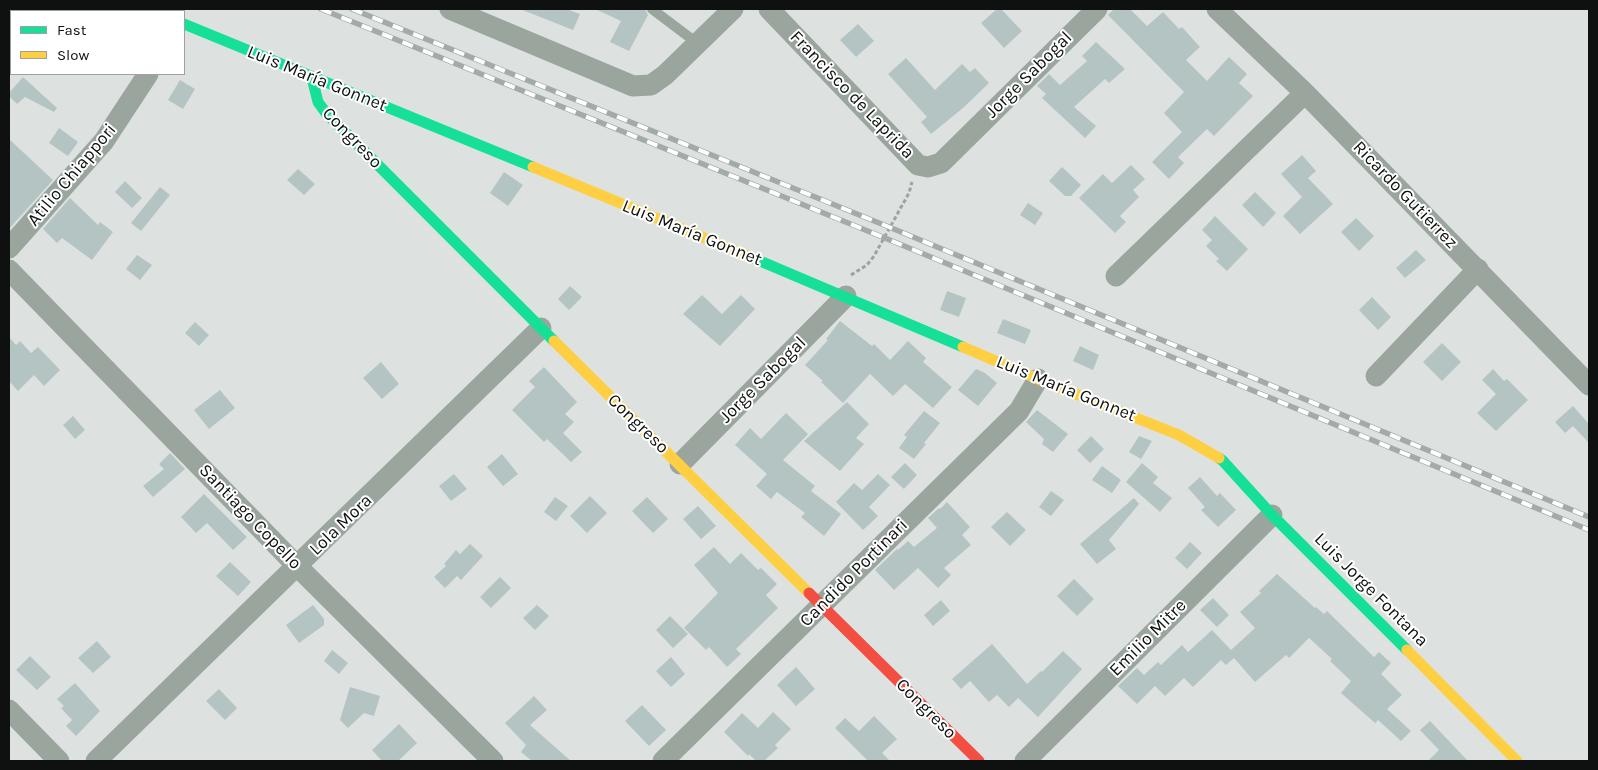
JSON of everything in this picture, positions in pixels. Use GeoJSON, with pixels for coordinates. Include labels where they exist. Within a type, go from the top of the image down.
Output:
{"type":"FeatureCollection","features":[{"type":"Feature","properties":{"kind":"street"},"geometry":{"type":"LineString","coordinates":[[450,9],[633,86],[651,85],[665,75],[732,9]]}},
{"type":"Feature","properties":{"kind":"street","name":"Francisco de Laprida"},"geometry":{"type":"LineString","coordinates":[[769,9],[918,165],[928,167],[941,163]]}},
{"type":"Feature","properties":{"kind":"street","name":"Jorge Sabogal"},"geometry":{"type":"LineString","coordinates":[[941,163],[1097,9]]}},
{"type":"Feature","properties":{"kind":"street","name":"Ricardo Gutierrez"},"geometry":{"type":"LineString","coordinates":[[1217,9],[1305,93],[1589,385]]}},
{"type":"Feature","properties":{"kind":"street","name":"Luis María Gonnet"},"geometry":{"type":"LineString","coordinates":[[185,24],[846,296],[1038,379],[1179,435],[1198,447]]}},
{"type":"Feature","properties":{"kind":"street","name":"Atilio Chiappori"},"geometry":{"type":"LineString","coordinates":[[9,248],[104,141],[147,75]]}},
{"type":"Feature","properties":{"kind":"street","name":"Congreso"},"geometry":{"type":"LineString","coordinates":[[312,78],[318,102],[326,113],[979,761]]}},
{"type":"Feature","properties":{"kind":"street"},"geometry":{"type":"LineString","coordinates":[[1116,276],[1305,93]]}},
{"type":"Feature","properties":{"kind":"street","name":"Santiago Copello"},"geometry":{"type":"LineString","coordinates":[[9,270],[298,566],[493,761]]}},
{"type":"Feature","properties":{"kind":"street"},"geometry":{"type":"LineString","coordinates":[[1376,376],[1478,270]]}},
{"type":"Feature","properties":{"kind":"street","name":"Jorge Sabogal"},"geometry":{"type":"LineString","coordinates":[[680,464],[846,296]]}},
{"type":"Feature","properties":{"kind":"street","name":"Lola Mora"},"geometry":{"type":"LineString","coordinates":[[96,761],[541,328]]}},
{"type":"Feature","properties":{"kind":"street","name":"Candido Portinari"},"geometry":{"type":"LineString","coordinates":[[663,761],[1019,411],[1038,379]]}},
{"type":"Feature","properties":{"kind":"street","name":"Luis Jorge Fontana"},"geometry":{"type":"LineString","coordinates":[[1198,447],[1223,461],[1272,515],[1513,760]]}},
{"type":"Feature","properties":{"kind":"street","name":"Emilio Mitre"},"geometry":{"type":"LineString","coordinates":[[1025,761],[1272,515]]}},
{"type":"Feature","properties":{"kind":"street"},"geometry":{"type":"LineString","coordinates":[[9,710],[59,761]]}},
{"type":"Feature","properties":{"kind":"lane"},"geometry":{"type":"LineString","coordinates":[[652,9],[697,43]]}},
{"type":"Feature","properties":{"kind":"path"},"geometry":{"type":"LineString","coordinates":[[846,296],[847,282],[851,276],[867,265],[874,256],[909,193],[918,165]]}},
{"type":"Feature","properties":{"kind":"building"},"geometry":{"type":"Polygon","coordinates":[[[520,9],[566,9],[580,14],[573,30],[520,9]]]}},
{"type":"Feature","properties":{"kind":"building"},"geometry":{"type":"Polygon","coordinates":[[[595,9],[645,9],[648,15],[629,51],[610,42],[621,21],[595,9]]]}},
{"type":"Feature","properties":{"kind":"building"},"geometry":{"type":"Polygon","coordinates":[[[997,9],[1001,9],[1022,31],[1004,48],[981,23],[997,9]]]}},
{"type":"Feature","properties":{"kind":"building"},"geometry":{"type":"Polygon","coordinates":[[[1114,9],[1130,9],[1147,26],[1163,12],[1179,29],[1182,27],[1200,47],[1186,60],[1207,81],[1229,57],[1247,74],[1239,83],[1253,96],[1214,136],[1207,129],[1178,157],[1184,163],[1169,179],[1152,162],[1182,132],[1164,113],[1184,92],[1108,15],[1114,9]]]}},
{"type":"Feature","properties":{"kind":"building"},"geometry":{"type":"Polygon","coordinates":[[[858,24],[874,41],[856,57],[840,40],[858,24]]]}},
{"type":"Feature","properties":{"kind":"building"},"geometry":{"type":"Polygon","coordinates":[[[1096,42],[1125,69],[1109,83],[1105,79],[1074,107],[1096,126],[1085,138],[1042,98],[1046,94],[1037,86],[1049,74],[1060,85],[1087,61],[1082,56],[1096,42]]]}},
{"type":"Feature","properties":{"kind":"building"},"geometry":{"type":"Polygon","coordinates":[[[906,58],[935,90],[962,64],[970,72],[975,68],[989,83],[963,108],[931,134],[921,122],[927,117],[888,74],[906,58]]]}},
{"type":"Feature","properties":{"kind":"building"},"geometry":{"type":"Polygon","coordinates":[[[23,77],[57,108],[54,112],[25,97],[17,104],[9,96],[9,93],[23,77]]]}},
{"type":"Feature","properties":{"kind":"building"},"geometry":{"type":"Polygon","coordinates":[[[180,80],[195,89],[183,109],[168,100],[180,80]]]}},
{"type":"Feature","properties":{"kind":"building"},"geometry":{"type":"Polygon","coordinates":[[[59,128],[78,142],[68,156],[49,143],[59,128]]]}},
{"type":"Feature","properties":{"kind":"building"},"geometry":{"type":"Polygon","coordinates":[[[9,139],[53,180],[9,229],[9,139]]]}},
{"type":"Feature","properties":{"kind":"building"},"geometry":{"type":"Polygon","coordinates":[[[1302,155],[1316,171],[1308,178],[1333,204],[1300,234],[1283,216],[1302,197],[1281,174],[1302,155]]]}},
{"type":"Feature","properties":{"kind":"building"},"geometry":{"type":"Polygon","coordinates":[[[1131,165],[1145,179],[1133,190],[1139,197],[1120,216],[1126,222],[1115,233],[1079,198],[1103,174],[1112,183],[1131,165]]]}},
{"type":"Feature","properties":{"kind":"building"},"geometry":{"type":"Polygon","coordinates":[[[1062,167],[1081,185],[1071,196],[1065,196],[1049,181],[1062,167]]]}},
{"type":"Feature","properties":{"kind":"building"},"geometry":{"type":"Polygon","coordinates":[[[298,169],[315,184],[304,195],[287,180],[298,169]]]}},
{"type":"Feature","properties":{"kind":"building"},"geometry":{"type":"Polygon","coordinates":[[[504,172],[523,185],[508,206],[490,193],[504,172]]]}},
{"type":"Feature","properties":{"kind":"building"},"geometry":{"type":"Polygon","coordinates":[[[125,181],[142,198],[132,208],[115,192],[125,181]]]}},
{"type":"Feature","properties":{"kind":"building"},"geometry":{"type":"Polygon","coordinates":[[[160,187],[170,195],[141,231],[131,223],[160,187]]]}},
{"type":"Feature","properties":{"kind":"building"},"geometry":{"type":"Polygon","coordinates":[[[1255,192],[1276,213],[1263,227],[1242,205],[1255,192]]]}},
{"type":"Feature","properties":{"kind":"building"},"geometry":{"type":"Polygon","coordinates":[[[70,198],[98,225],[100,222],[113,232],[92,260],[62,238],[57,243],[43,229],[70,198]]]}},
{"type":"Feature","properties":{"kind":"building"},"geometry":{"type":"Polygon","coordinates":[[[1028,203],[1043,213],[1035,225],[1020,215],[1028,203]]]}},
{"type":"Feature","properties":{"kind":"building"},"geometry":{"type":"Polygon","coordinates":[[[1215,216],[1248,249],[1227,271],[1216,261],[1219,259],[1206,246],[1212,240],[1202,230],[1215,216]]]}},
{"type":"Feature","properties":{"kind":"building"},"geometry":{"type":"Polygon","coordinates":[[[1356,218],[1374,236],[1359,251],[1341,232],[1356,218]]]}},
{"type":"Feature","properties":{"kind":"building"},"geometry":{"type":"Polygon","coordinates":[[[1416,250],[1426,260],[1405,278],[1396,268],[1416,250]]]}},
{"type":"Feature","properties":{"kind":"building"},"geometry":{"type":"Polygon","coordinates":[[[137,255],[152,265],[140,280],[126,269],[137,255]]]}},
{"type":"Feature","properties":{"kind":"building"},"geometry":{"type":"Polygon","coordinates":[[[570,286],[582,297],[569,310],[558,299],[570,286]]]}},
{"type":"Feature","properties":{"kind":"building"},"geometry":{"type":"Polygon","coordinates":[[[947,291],[966,298],[959,317],[940,310],[947,291]]]}},
{"type":"Feature","properties":{"kind":"building"},"geometry":{"type":"Polygon","coordinates":[[[702,295],[722,314],[741,295],[755,309],[720,346],[683,314],[702,295]]]}},
{"type":"Feature","properties":{"kind":"building"},"geometry":{"type":"Polygon","coordinates":[[[1372,297],[1391,317],[1378,330],[1359,310],[1372,297]]]}},
{"type":"Feature","properties":{"kind":"building"},"geometry":{"type":"Polygon","coordinates":[[[1003,319],[1031,330],[1025,344],[997,333],[1003,319]]]}},
{"type":"Feature","properties":{"kind":"building"},"geometry":{"type":"Polygon","coordinates":[[[840,321],[872,346],[874,344],[890,360],[908,341],[926,358],[923,362],[952,387],[933,408],[905,384],[893,396],[870,374],[843,403],[805,365],[828,340],[826,339],[840,321]]]}},
{"type":"Feature","properties":{"kind":"building"},"geometry":{"type":"Polygon","coordinates":[[[195,322],[209,335],[199,346],[185,333],[195,322]]]}},
{"type":"Feature","properties":{"kind":"building"},"geometry":{"type":"Polygon","coordinates":[[[9,337],[16,345],[20,341],[31,353],[38,347],[60,370],[44,386],[34,375],[18,391],[9,381],[9,337]]]}},
{"type":"Feature","properties":{"kind":"building"},"geometry":{"type":"Polygon","coordinates":[[[1442,343],[1461,362],[1442,381],[1423,362],[1442,343]]]}},
{"type":"Feature","properties":{"kind":"building"},"geometry":{"type":"Polygon","coordinates":[[[1080,346],[1099,355],[1093,370],[1073,361],[1080,346]]]}},
{"type":"Feature","properties":{"kind":"building"},"geometry":{"type":"Polygon","coordinates":[[[381,362],[399,384],[382,399],[363,378],[381,362]]]}},
{"type":"Feature","properties":{"kind":"building"},"geometry":{"type":"Polygon","coordinates":[[[544,367],[577,402],[565,414],[574,422],[563,433],[582,452],[571,462],[547,439],[544,442],[512,410],[535,387],[529,381],[544,367]]]}},
{"type":"Feature","properties":{"kind":"building"},"geometry":{"type":"Polygon","coordinates":[[[976,369],[985,373],[997,383],[978,406],[958,390],[976,369]]]}},
{"type":"Feature","properties":{"kind":"building"},"geometry":{"type":"Polygon","coordinates":[[[1493,369],[1504,381],[1507,379],[1528,400],[1496,431],[1477,413],[1496,394],[1482,380],[1493,369]]]}},
{"type":"Feature","properties":{"kind":"building"},"geometry":{"type":"Polygon","coordinates":[[[220,390],[235,408],[209,429],[194,410],[220,390]]]}},
{"type":"Feature","properties":{"kind":"building"},"geometry":{"type":"Polygon","coordinates":[[[847,402],[869,424],[856,438],[864,444],[840,471],[804,441],[847,402]]]}},
{"type":"Feature","properties":{"kind":"building"},"geometry":{"type":"Polygon","coordinates":[[[1573,406],[1589,424],[1589,443],[1573,426],[1565,433],[1555,422],[1573,406]]]}},
{"type":"Feature","properties":{"kind":"building"},"geometry":{"type":"Polygon","coordinates":[[[1037,410],[1068,434],[1053,452],[1042,444],[1044,439],[1026,422],[1037,410]]]}},
{"type":"Feature","properties":{"kind":"building"},"geometry":{"type":"Polygon","coordinates":[[[924,411],[940,423],[914,459],[899,448],[907,437],[904,435],[924,411]]]}},
{"type":"Feature","properties":{"kind":"building"},"geometry":{"type":"Polygon","coordinates":[[[786,413],[808,434],[783,460],[815,486],[811,491],[841,514],[824,536],[801,517],[805,513],[777,492],[771,499],[756,486],[767,474],[735,445],[750,428],[761,439],[786,413]]]}},
{"type":"Feature","properties":{"kind":"building"},"geometry":{"type":"Polygon","coordinates":[[[73,416],[85,430],[75,439],[63,425],[73,416]]]}},
{"type":"Feature","properties":{"kind":"building"},"geometry":{"type":"Polygon","coordinates":[[[1091,436],[1104,449],[1090,463],[1077,450],[1091,436]]]}},
{"type":"Feature","properties":{"kind":"building"},"geometry":{"type":"Polygon","coordinates":[[[1139,436],[1152,441],[1141,459],[1129,452],[1139,436]]]}},
{"type":"Feature","properties":{"kind":"building"},"geometry":{"type":"Polygon","coordinates":[[[170,453],[185,469],[153,497],[143,486],[164,469],[159,464],[170,453]]]}},
{"type":"Feature","properties":{"kind":"building"},"geometry":{"type":"Polygon","coordinates":[[[502,454],[518,474],[503,486],[487,467],[502,454]]]}},
{"type":"Feature","properties":{"kind":"building"},"geometry":{"type":"Polygon","coordinates":[[[905,463],[917,475],[904,489],[891,477],[905,463]]]}},
{"type":"Feature","properties":{"kind":"building"},"geometry":{"type":"Polygon","coordinates":[[[1142,463],[1158,477],[1153,483],[1172,498],[1160,512],[1126,482],[1142,463]]]}},
{"type":"Feature","properties":{"kind":"building"},"geometry":{"type":"Polygon","coordinates":[[[1102,466],[1121,480],[1112,493],[1092,480],[1102,466]]]}},
{"type":"Feature","properties":{"kind":"building"},"geometry":{"type":"Polygon","coordinates":[[[454,474],[467,489],[451,501],[439,486],[454,474]]]}},
{"type":"Feature","properties":{"kind":"building"},"geometry":{"type":"Polygon","coordinates":[[[878,474],[890,485],[869,507],[878,516],[863,530],[836,502],[854,483],[862,490],[878,474]]]}},
{"type":"Feature","properties":{"kind":"building"},"geometry":{"type":"Polygon","coordinates":[[[1200,477],[1217,496],[1220,493],[1236,510],[1218,527],[1201,510],[1205,507],[1188,488],[1200,477]]]}},
{"type":"Feature","properties":{"kind":"building"},"geometry":{"type":"Polygon","coordinates":[[[1051,491],[1064,500],[1051,516],[1039,507],[1051,491]]]}},
{"type":"Feature","properties":{"kind":"building"},"geometry":{"type":"Polygon","coordinates":[[[204,494],[247,537],[233,550],[207,523],[196,533],[181,517],[204,494]]]}},
{"type":"Feature","properties":{"kind":"building"},"geometry":{"type":"Polygon","coordinates":[[[590,496],[607,513],[587,533],[570,516],[590,496]]]}},
{"type":"Feature","properties":{"kind":"building"},"geometry":{"type":"Polygon","coordinates":[[[555,497],[568,506],[556,521],[544,512],[555,497]]]}},
{"type":"Feature","properties":{"kind":"building"},"geometry":{"type":"Polygon","coordinates":[[[647,497],[668,519],[653,533],[632,511],[647,497]]]}},
{"type":"Feature","properties":{"kind":"building"},"geometry":{"type":"Polygon","coordinates":[[[1134,498],[1139,504],[1109,540],[1116,549],[1097,564],[1080,544],[1134,498]]]}},
{"type":"Feature","properties":{"kind":"building"},"geometry":{"type":"Polygon","coordinates":[[[947,502],[970,527],[962,535],[971,545],[944,568],[951,575],[938,588],[918,568],[894,590],[875,570],[908,541],[914,547],[937,528],[928,518],[947,502]]]}},
{"type":"Feature","properties":{"kind":"building"},"geometry":{"type":"Polygon","coordinates":[[[698,506],[716,526],[701,539],[683,519],[698,506]]]}},
{"type":"Feature","properties":{"kind":"building"},"geometry":{"type":"Polygon","coordinates":[[[1007,512],[1026,530],[1010,546],[991,527],[1007,512]]]}},
{"type":"Feature","properties":{"kind":"building"},"geometry":{"type":"Polygon","coordinates":[[[1190,542],[1202,553],[1187,569],[1175,558],[1190,542]]]}},
{"type":"Feature","properties":{"kind":"building"},"geometry":{"type":"Polygon","coordinates":[[[470,544],[483,556],[461,580],[457,576],[445,588],[434,577],[446,566],[444,564],[456,550],[460,554],[470,544]]]}},
{"type":"Feature","properties":{"kind":"building"},"geometry":{"type":"Polygon","coordinates":[[[714,547],[730,564],[741,553],[758,570],[761,568],[777,584],[766,595],[778,608],[736,649],[741,654],[727,667],[709,647],[706,650],[684,628],[718,593],[694,565],[714,547]]]}},
{"type":"Feature","properties":{"kind":"building"},"geometry":{"type":"Polygon","coordinates":[[[230,562],[251,582],[238,596],[216,576],[230,562]]]}},
{"type":"Feature","properties":{"kind":"building"},"geometry":{"type":"Polygon","coordinates":[[[1277,574],[1315,608],[1324,614],[1327,611],[1374,657],[1379,652],[1391,663],[1381,674],[1402,695],[1387,709],[1411,731],[1401,741],[1378,720],[1375,723],[1341,693],[1351,681],[1330,661],[1332,659],[1309,638],[1289,658],[1286,655],[1255,682],[1234,658],[1226,665],[1221,660],[1193,687],[1184,678],[1165,696],[1155,686],[1137,704],[1118,686],[1137,668],[1144,675],[1158,662],[1161,665],[1182,645],[1188,652],[1212,630],[1231,650],[1255,628],[1240,612],[1261,593],[1259,591],[1277,574]]]}},
{"type":"Feature","properties":{"kind":"building"},"geometry":{"type":"Polygon","coordinates":[[[500,577],[511,588],[491,608],[480,597],[500,577]]]}},
{"type":"Feature","properties":{"kind":"building"},"geometry":{"type":"Polygon","coordinates":[[[1074,579],[1094,599],[1077,616],[1057,596],[1074,579]]]}},
{"type":"Feature","properties":{"kind":"building"},"geometry":{"type":"Polygon","coordinates":[[[1213,598],[1229,615],[1217,627],[1200,610],[1213,598]]]}},
{"type":"Feature","properties":{"kind":"building"},"geometry":{"type":"Polygon","coordinates":[[[941,600],[950,611],[933,626],[924,615],[941,600]]]}},
{"type":"Feature","properties":{"kind":"building"},"geometry":{"type":"Polygon","coordinates":[[[313,605],[324,619],[324,625],[299,643],[286,625],[313,605]]]}},
{"type":"Feature","properties":{"kind":"building"},"geometry":{"type":"Polygon","coordinates":[[[537,605],[549,616],[535,630],[523,618],[537,605]]]}},
{"type":"Feature","properties":{"kind":"building"},"geometry":{"type":"Polygon","coordinates":[[[670,616],[688,634],[673,648],[656,630],[670,616]]]}},
{"type":"Feature","properties":{"kind":"building"},"geometry":{"type":"Polygon","coordinates":[[[97,641],[111,657],[93,673],[78,658],[97,641]]]}},
{"type":"Feature","properties":{"kind":"building"},"geometry":{"type":"Polygon","coordinates":[[[992,644],[1027,684],[1063,651],[1082,669],[1038,717],[1018,698],[1009,707],[997,695],[989,702],[970,681],[961,689],[952,679],[992,644]]]}},
{"type":"Feature","properties":{"kind":"building"},"geometry":{"type":"Polygon","coordinates":[[[332,650],[348,663],[339,674],[324,661],[332,650]]]}},
{"type":"Feature","properties":{"kind":"building"},"geometry":{"type":"Polygon","coordinates":[[[30,656],[51,677],[37,690],[16,670],[30,656]]]}},
{"type":"Feature","properties":{"kind":"building"},"geometry":{"type":"Polygon","coordinates":[[[671,657],[685,674],[671,687],[656,671],[671,657]]]}},
{"type":"Feature","properties":{"kind":"building"},"geometry":{"type":"Polygon","coordinates":[[[796,667],[815,689],[796,706],[777,685],[796,667]]]}},
{"type":"Feature","properties":{"kind":"building"},"geometry":{"type":"Polygon","coordinates":[[[75,683],[100,711],[76,736],[66,726],[72,720],[61,708],[64,706],[57,699],[75,683]]]}},
{"type":"Feature","properties":{"kind":"building"},"geometry":{"type":"Polygon","coordinates":[[[350,687],[380,696],[374,716],[364,713],[348,728],[340,720],[350,687]]]}},
{"type":"Feature","properties":{"kind":"building"},"geometry":{"type":"Polygon","coordinates":[[[219,689],[237,708],[225,720],[206,701],[219,689]]]}},
{"type":"Feature","properties":{"kind":"building"},"geometry":{"type":"Polygon","coordinates":[[[534,696],[547,710],[530,725],[571,761],[532,761],[521,752],[526,745],[505,723],[534,696]]]}},
{"type":"Feature","properties":{"kind":"building"},"geometry":{"type":"Polygon","coordinates":[[[642,705],[666,730],[649,746],[625,721],[642,705]]]}},
{"type":"Feature","properties":{"kind":"building"},"geometry":{"type":"Polygon","coordinates":[[[773,712],[791,729],[775,745],[778,748],[764,761],[756,761],[749,754],[748,756],[724,732],[742,713],[758,728],[773,712]]]}},
{"type":"Feature","properties":{"kind":"building"},"geometry":{"type":"Polygon","coordinates":[[[874,716],[897,739],[882,753],[890,761],[868,761],[835,728],[845,718],[859,731],[874,716]]]}},
{"type":"Feature","properties":{"kind":"building"},"geometry":{"type":"Polygon","coordinates":[[[1430,721],[1468,761],[1428,761],[1439,750],[1420,730],[1430,721]]]}},
{"type":"Feature","properties":{"kind":"building"},"geometry":{"type":"Polygon","coordinates":[[[399,724],[417,743],[398,761],[382,761],[372,750],[399,724]]]}},
{"type":"Feature","properties":{"kind":"railway"},"geometry":{"type":"LineString","coordinates":[[321,9],[885,238],[1589,530]]}},
{"type":"Feature","properties":{"kind":"railway"},"geometry":{"type":"LineString","coordinates":[[352,9],[889,227],[1589,517]]}},
{"type":"Feature","properties":{"kind":"traffic: fast"},"geometry":{"type":"LineString","coordinates":[[185,24],[533,167]]}},
{"type":"Feature","properties":{"kind":"traffic: fast"},"geometry":{"type":"LineString","coordinates":[[312,78],[318,102],[326,113],[554,341]]}},
{"type":"Feature","properties":{"kind":"traffic: fast"},"geometry":{"type":"LineString","coordinates":[[753,258],[963,347]]}},
{"type":"Feature","properties":{"kind":"traffic: fast"},"geometry":{"type":"LineString","coordinates":[[1219,458],[1272,515],[1407,650]]}},
{"type":"Feature","properties":{"kind":"traffic: slow"},"geometry":{"type":"LineString","coordinates":[[533,167],[753,258]]}},
{"type":"Feature","properties":{"kind":"traffic: slow"},"geometry":{"type":"LineString","coordinates":[[554,341],[809,593]]}},
{"type":"Feature","properties":{"kind":"traffic: slow"},"geometry":{"type":"LineString","coordinates":[[963,347],[1179,435],[1219,458]]}},
{"type":"Feature","properties":{"kind":"traffic: slow"},"geometry":{"type":"LineString","coordinates":[[1407,650],[1517,761]]}},
{"type":"Feature","properties":{"kind":"traffic: jam"},"geometry":{"type":"LineString","coordinates":[[809,593],[979,761]]}}]}
